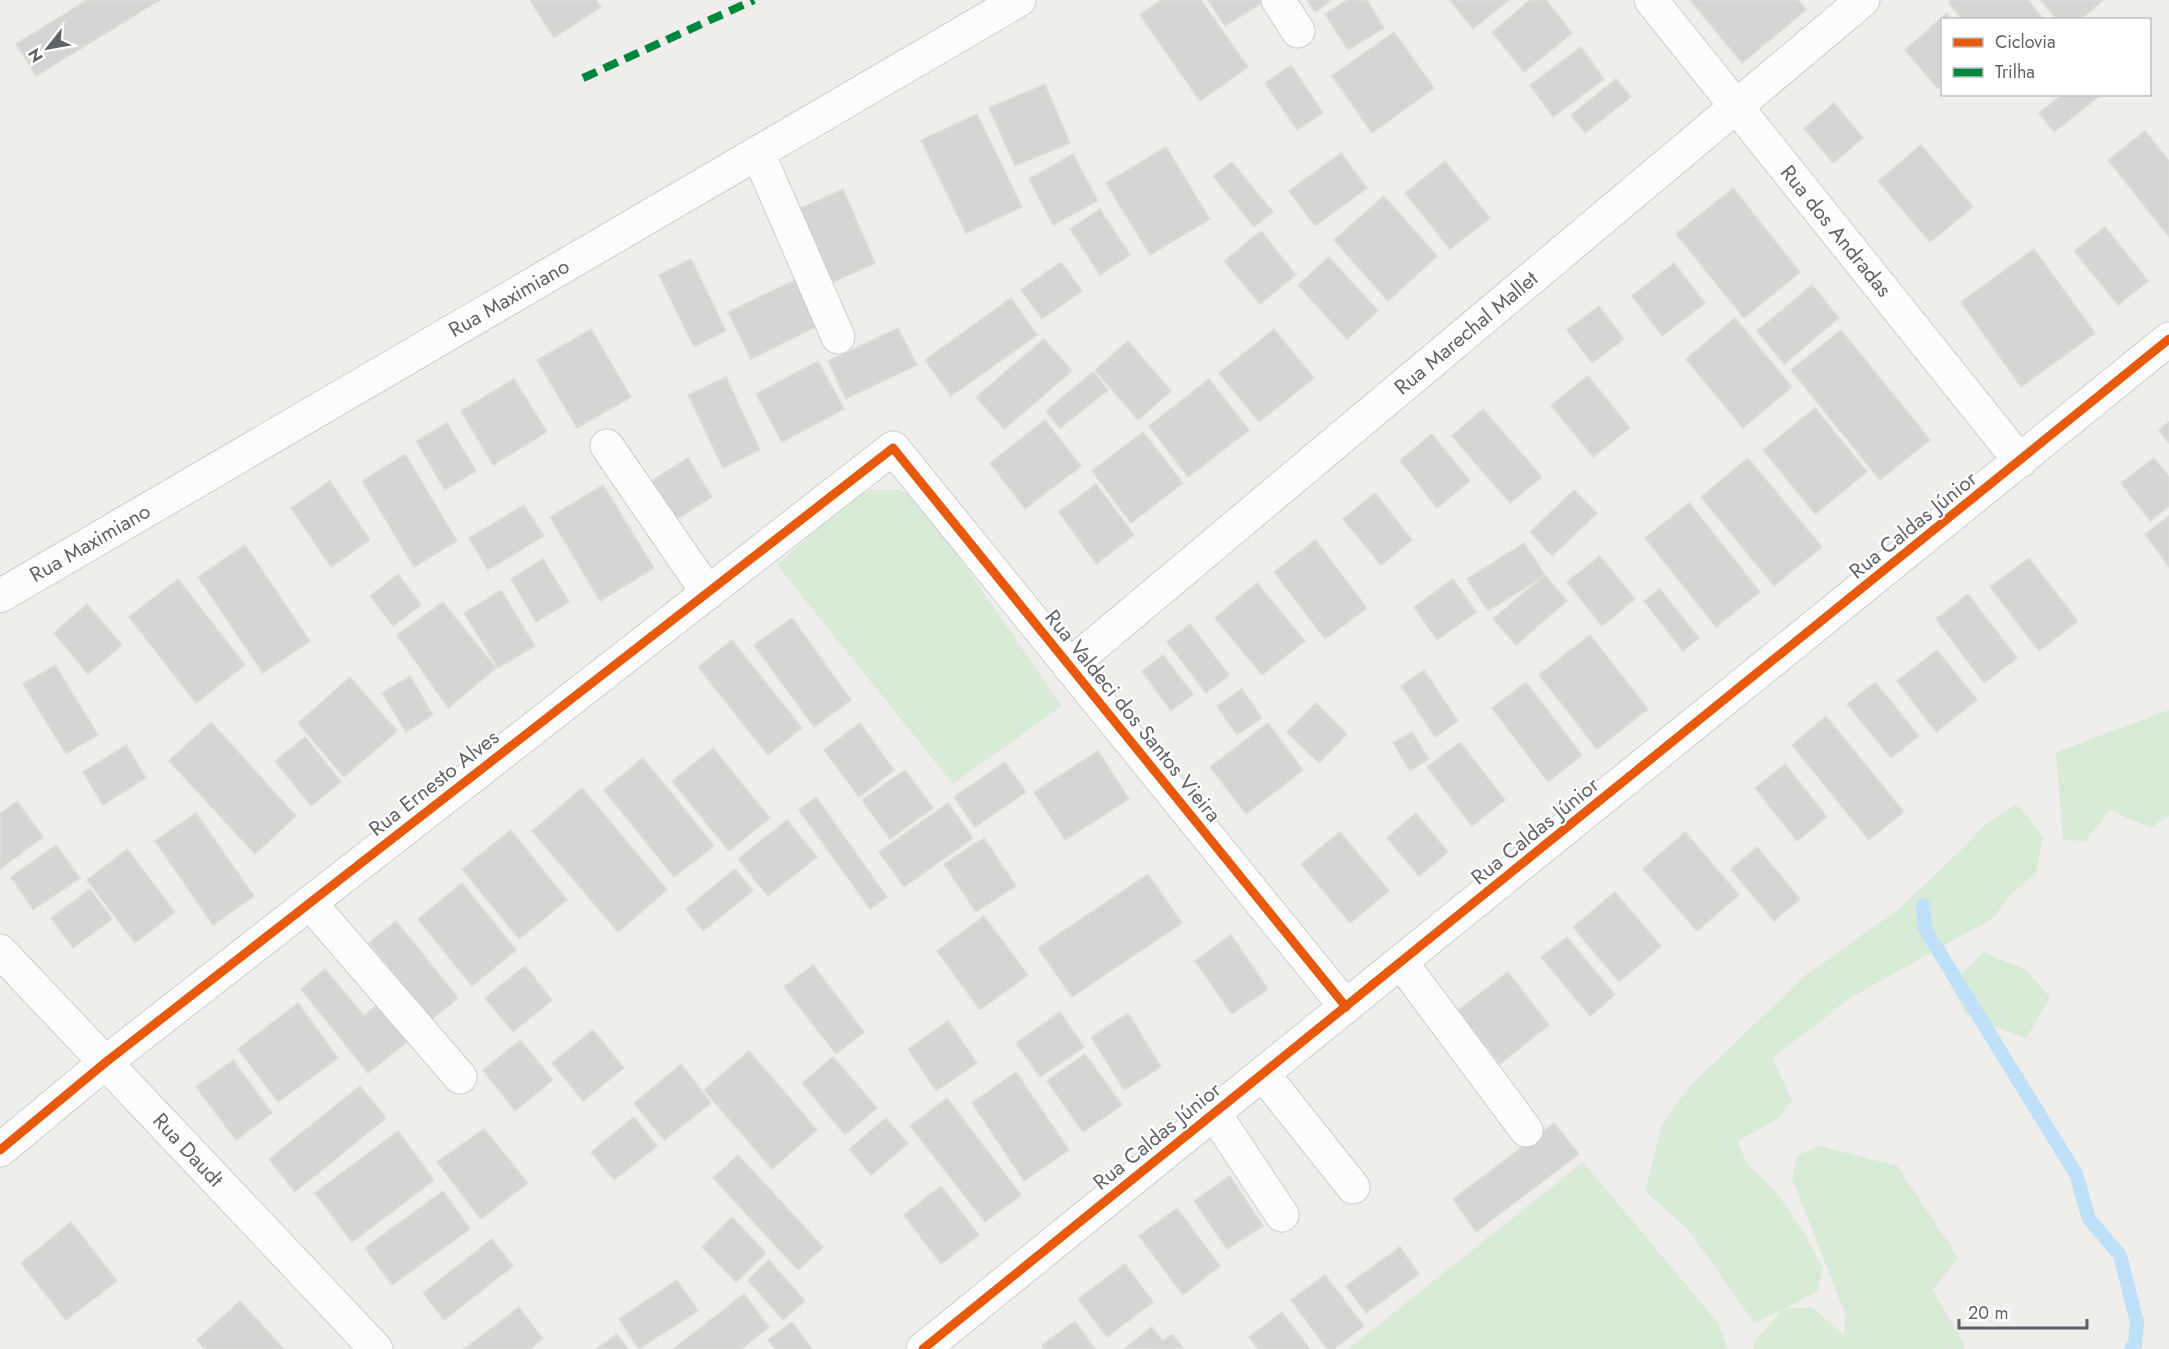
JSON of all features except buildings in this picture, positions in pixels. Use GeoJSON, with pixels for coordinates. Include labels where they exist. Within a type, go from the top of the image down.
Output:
{"type":"FeatureCollection","features":[{"type":"Feature","properties":{"kind":"street","name":"Rua Maximiano"},"geometry":{"type":"LineString","coordinates":[[0,596],[1019,0]]}},
{"type":"Feature","properties":{"kind":"street"},"geometry":{"type":"LineString","coordinates":[[1278,0],[1298,31]]}},
{"type":"Feature","properties":{"kind":"street","name":"Rua dos Andradas"},"geometry":{"type":"LineString","coordinates":[[1651,0],[2020,461]]}},
{"type":"Feature","properties":{"kind":"street","name":"Rua Marechal Mallet"},"geometry":{"type":"LineString","coordinates":[[1069,666],[1863,0]]}},
{"type":"Feature","properties":{"kind":"street"},"geometry":{"type":"LineString","coordinates":[[758,153],[838,337]]}},
{"type":"Feature","properties":{"kind":"street","name":"Rua Caldas Júnior"},"geometry":{"type":"LineString","coordinates":[[923,1349],[2169,339]]}},
{"type":"Feature","properties":{"kind":"street"},"geometry":{"type":"LineString","coordinates":[[607,446],[708,593]]}},
{"type":"Feature","properties":{"kind":"street","name":"Rua Valdeci dos Santos Vieira"},"geometry":{"type":"LineString","coordinates":[[893,448],[1346,1007]]}},
{"type":"Feature","properties":{"kind":"street","name":"Rua Ernesto Alves"},"geometry":{"type":"LineString","coordinates":[[0,1150],[105,1062],[893,448]]}},
{"type":"Feature","properties":{"kind":"street"},"geometry":{"type":"LineString","coordinates":[[310,903],[460,1077]]}},
{"type":"Feature","properties":{"kind":"street","name":"Rua Daudt"},"geometry":{"type":"LineString","coordinates":[[0,951],[376,1349]]}},
{"type":"Feature","properties":{"kind":"street"},"geometry":{"type":"LineString","coordinates":[[1401,962],[1526,1130]]}},
{"type":"Feature","properties":{"kind":"street"},"geometry":{"type":"LineString","coordinates":[[1263,1074],[1353,1187]]}},
{"type":"Feature","properties":{"kind":"street"},"geometry":{"type":"LineString","coordinates":[[1214,1113],[1282,1215]]}},
{"type":"Feature","properties":{"kind":"green space"},"geometry":{"type":"Polygon","coordinates":[[[870,490],[896,490],[910,493],[925,508],[1062,706],[953,784],[777,565],[852,498],[870,490]]]}},
{"type":"Feature","properties":{"kind":"green space"},"geometry":{"type":"Polygon","coordinates":[[[2169,710],[2169,816],[2150,828],[2110,810],[2085,841],[2063,840],[2056,752],[2169,710]]]}},
{"type":"Feature","properties":{"kind":"green space"},"geometry":{"type":"Polygon","coordinates":[[[2017,804],[2043,836],[2036,874],[2007,897],[1995,917],[1850,998],[1773,1058],[1792,1101],[1778,1119],[1738,1141],[1747,1164],[1777,1193],[1807,1238],[1823,1269],[1817,1292],[1784,1309],[1812,1307],[1844,1336],[1845,1313],[1792,1179],[1797,1155],[1819,1146],[1897,1166],[1958,1257],[1933,1290],[1965,1345],[1964,1349],[1754,1349],[1754,1342],[1783,1309],[1754,1323],[1690,1232],[1645,1191],[1663,1122],[1689,1087],[1802,978],[1900,908],[1984,825],[2017,804]]]}},
{"type":"Feature","properties":{"kind":"green space"},"geometry":{"type":"Polygon","coordinates":[[[1983,952],[2026,970],[2050,997],[2026,1039],[1966,1014],[1951,985],[1983,952]]]}},
{"type":"Feature","properties":{"kind":"green space"},"geometry":{"type":"Polygon","coordinates":[[[1583,1162],[1719,1324],[1728,1349],[1348,1349],[1583,1162]]]}},
{"type":"Feature","properties":{"kind":"waterway"},"geometry":{"type":"LineString","coordinates":[[1923,905],[1925,929],[2076,1174],[2089,1219],[2120,1255],[2137,1322],[2135,1344],[2131,1349]]}},
{"type":"Feature","properties":{"kind":"marked path"},"geometry":{"type":"LineString","coordinates":[[583,78],[754,0]]}},
{"type":"Feature","properties":{"kind":"cycle path"},"geometry":{"type":"LineString","coordinates":[[923,1349],[2169,339]]}},
{"type":"Feature","properties":{"kind":"cycle path"},"geometry":{"type":"LineString","coordinates":[[0,1150],[106,1062],[893,448],[1346,1007]]}}]}
